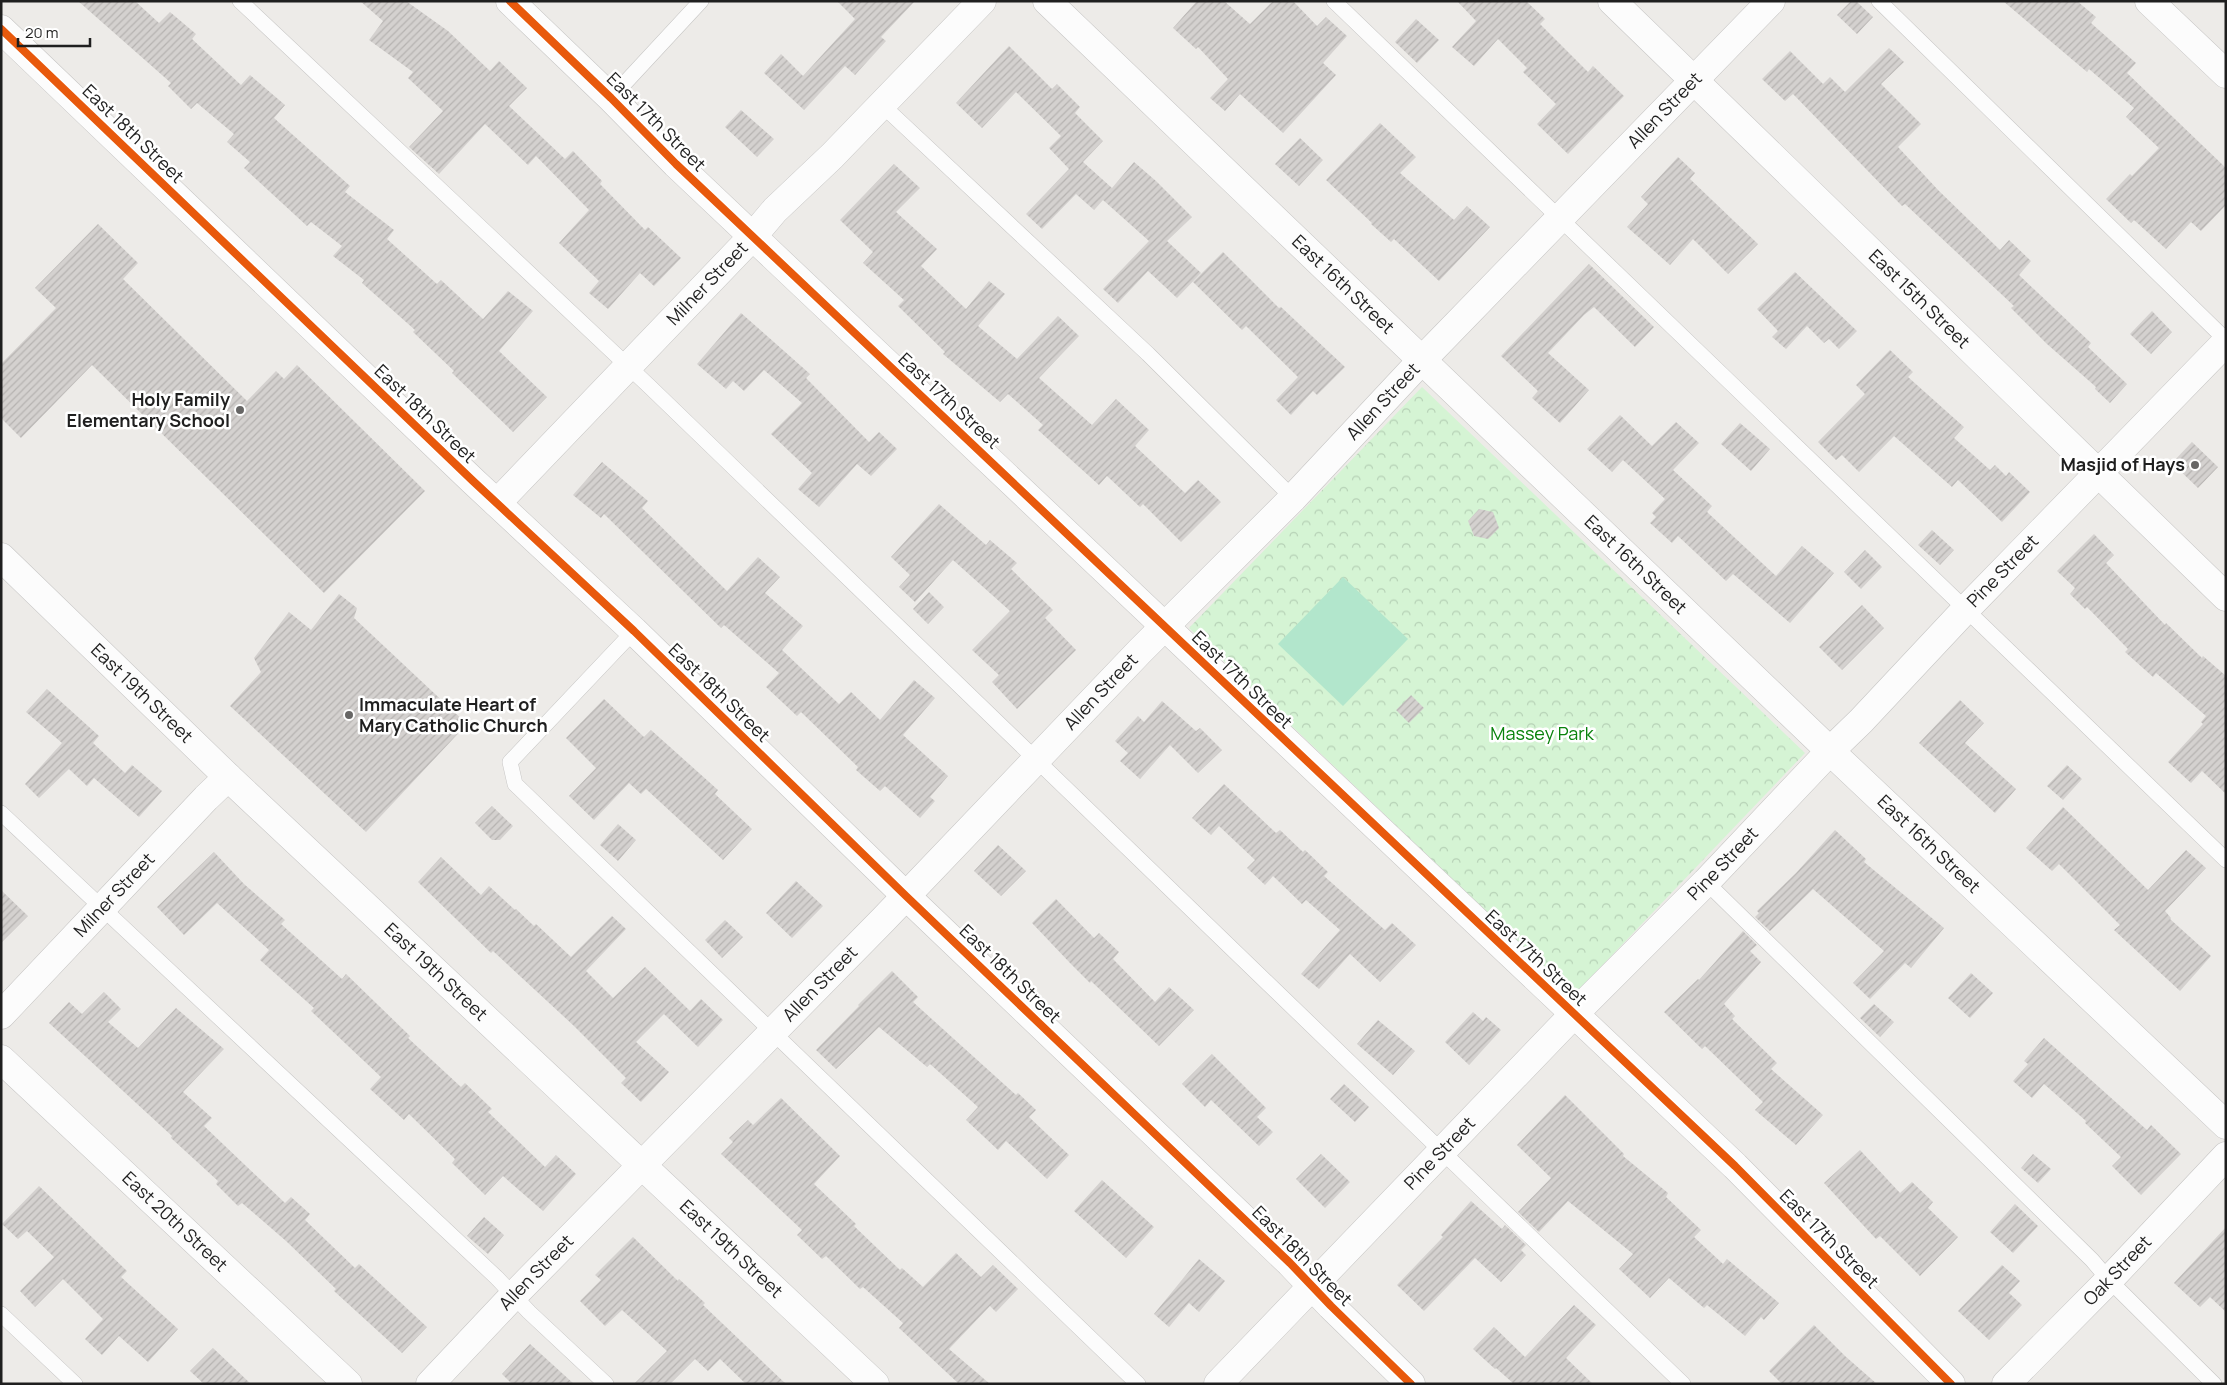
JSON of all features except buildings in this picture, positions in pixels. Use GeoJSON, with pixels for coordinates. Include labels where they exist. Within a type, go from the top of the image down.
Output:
{"type":"FeatureCollection","features":[{"type":"Feature","properties":{"kind":"street","name":"East 17th Street"},"geometry":{"type":"LineString","coordinates":[[510,1],[611,98],[676,164],[1735,1166],[1951,1384]]}},
{"type":"Feature","properties":{"kind":"street","name":"Milner Street"},"geometry":{"type":"LineString","coordinates":[[497,503],[753,236],[775,210],[832,156],[982,1]]}},
{"type":"Feature","properties":{"kind":"street","name":"East 16th Street"},"geometry":{"type":"LineString","coordinates":[[1047,1],[1830,751],[2226,1125]]}},
{"type":"Feature","properties":{"kind":"street","name":"East 15th Street"},"geometry":{"type":"LineString","coordinates":[[1612,1],[2226,596]]}},
{"type":"Feature","properties":{"kind":"street","name":"Allen Street"},"geometry":{"type":"LineString","coordinates":[[430,1384],[513,1296],[906,896],[1035,760],[1293,498],[1422,360],[1771,1]]}},
{"type":"Feature","properties":{"kind":"street"},"geometry":{"type":"LineString","coordinates":[[2149,1],[2226,74]]}},
{"type":"Feature","properties":{"kind":"street","name":"East 18th Street"},"geometry":{"type":"LineString","coordinates":[[1,29],[497,503],[634,631],[1411,1384]]}},
{"type":"Feature","properties":{"kind":"street","name":"Pine Street"},"geometry":{"type":"LineString","coordinates":[[1218,1384],[1574,1014],[1706,882],[1830,751],[1861,722],[1966,609],[2226,341]]}},
{"type":"Feature","properties":{"kind":"street","name":"East 19th Street"},"geometry":{"type":"LineString","coordinates":[[1,557],[228,777],[875,1384]]}},
{"type":"Feature","properties":{"kind":"street","name":"Milner Street"},"geometry":{"type":"LineString","coordinates":[[1,1015],[228,777]]}},
{"type":"Feature","properties":{"kind":"street","name":"East 20th Street"},"geometry":{"type":"LineString","coordinates":[[1,1058],[348,1384]]}},
{"type":"Feature","properties":{"kind":"street","name":"Oak Street"},"geometry":{"type":"LineString","coordinates":[[2006,1384],[2109,1280],[2226,1156]]}},
{"type":"Feature","properties":{"kind":"lane"},"geometry":{"type":"LineString","coordinates":[[240,1],[628,366],[1035,760],[1444,1151],[1683,1384]]}},
{"type":"Feature","properties":{"kind":"lane"},"geometry":{"type":"LineString","coordinates":[[611,98],[701,1]]}},
{"type":"Feature","properties":{"kind":"lane"},"geometry":{"type":"LineString","coordinates":[[1334,1],[2226,860]]}},
{"type":"Feature","properties":{"kind":"lane"},"geometry":{"type":"LineString","coordinates":[[1879,1],[2226,341]]}},
{"type":"Feature","properties":{"kind":"lane"},"geometry":{"type":"LineString","coordinates":[[881,104],[1148,354],[1293,498]]}},
{"type":"Feature","properties":{"kind":"lane"},"geometry":{"type":"LineString","coordinates":[[634,631],[510,762],[515,784],[1138,1384]]}},
{"type":"Feature","properties":{"kind":"lane"},"geometry":{"type":"LineString","coordinates":[[1,813],[497,1278],[513,1296],[606,1384]]}},
{"type":"Feature","properties":{"kind":"lane"},"geometry":{"type":"LineString","coordinates":[[1706,882],[2092,1260],[2109,1280],[2214,1384]]}},
{"type":"Feature","properties":{"kind":"lane"},"geometry":{"type":"LineString","coordinates":[[1,1314],[75,1384]]}},
{"type":"Feature","properties":{"kind":"green space","name":"Massey Park"},"geometry":{"type":"Polygon","coordinates":[[[1422,387],[1805,753],[1574,995],[1189,628],[1422,387]]]}},
{"type":"Feature","properties":{"kind":"green space"},"geometry":{"type":"Polygon","coordinates":[[[1343,577],[1408,639],[1343,706],[1278,644],[1343,577]]]}},
{"type":"Feature","properties":{"kind":"cycle path"},"geometry":{"type":"LineString","coordinates":[[510,1],[611,98],[676,164],[1735,1166],[1951,1384]]}},
{"type":"Feature","properties":{"kind":"cycle path"},"geometry":{"type":"LineString","coordinates":[[1,29],[473,481],[634,631],[906,896],[1290,1263],[1411,1384]]}},
{"type":"Feature","properties":{"kind":"place","name":"Holy Family Elementary School"},"geometry":{"type":"Point","coordinates":[240,410]}},
{"type":"Feature","properties":{"kind":"place","name":"Masjid of Hays"},"geometry":{"type":"Point","coordinates":[2195,465]}},
{"type":"Feature","properties":{"kind":"place","name":"Immaculate Heart of Mary Catholic Church"},"geometry":{"type":"Point","coordinates":[349,715]}}]}
